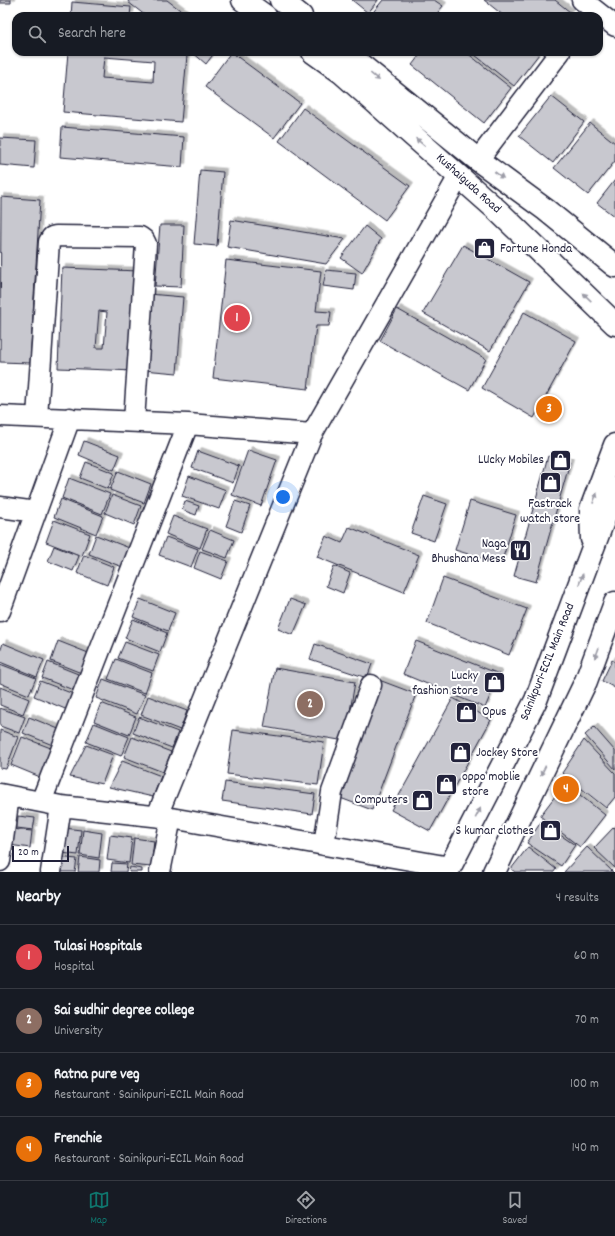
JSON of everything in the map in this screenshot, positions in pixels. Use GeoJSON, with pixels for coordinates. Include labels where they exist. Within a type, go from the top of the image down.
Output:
{"type":"FeatureCollection","features":[{"type":"Feature","properties":{"kind":"main road"},"geometry":{"type":"LineString","coordinates":[[243,0],[260,12]]}},
{"type":"Feature","properties":{"kind":"main road"},"geometry":{"type":"LineString","coordinates":[[281,0],[296,12]]}},
{"type":"Feature","properties":{"kind":"main road","name":"Kushaiguda Road"},"geometry":{"type":"LineString","coordinates":[[319,56],[341,72],[498,210],[615,324]]}},
{"type":"Feature","properties":{"kind":"main road","name":"Kushaiguda Road"},"geometry":{"type":"LineString","coordinates":[[350,56],[478,160],[546,210],[615,266]]}},
{"type":"Feature","properties":{"kind":"main road"},"geometry":{"type":"LineString","coordinates":[[592,550],[591,509],[615,445]]}},
{"type":"Feature","properties":{"kind":"main road","name":"Sainikpuri-ECIL Main Road"},"geometry":{"type":"LineString","coordinates":[[448,869],[536,700],[615,489]]}},
{"type":"Feature","properties":{"kind":"main road"},"geometry":{"type":"LineString","coordinates":[[494,872],[586,681],[615,603]]}},
{"type":"Feature","properties":{"kind":"street"},"geometry":{"type":"LineString","coordinates":[[603,18],[615,26]]}},
{"type":"Feature","properties":{"kind":"street"},"geometry":{"type":"LineString","coordinates":[[478,160],[557,56]]}},
{"type":"Feature","properties":{"kind":"street"},"geometry":{"type":"LineString","coordinates":[[160,872],[164,817],[312,434],[459,176]]}},
{"type":"Feature","properties":{"kind":"street"},"geometry":{"type":"LineString","coordinates":[[37,417],[49,242],[52,237],[56,236],[140,237],[146,244],[134,421]]}},
{"type":"Feature","properties":{"kind":"street"},"geometry":{"type":"LineString","coordinates":[[0,416],[188,424],[312,434]]}},
{"type":"Feature","properties":{"kind":"street"},"geometry":{"type":"LineString","coordinates":[[0,611],[4,589],[36,512],[70,418]]}},
{"type":"Feature","properties":{"kind":"street"},"geometry":{"type":"LineString","coordinates":[[41,802],[188,424]]}},
{"type":"Feature","properties":{"kind":"street"},"geometry":{"type":"LineString","coordinates":[[0,507],[36,512]]}},
{"type":"Feature","properties":{"kind":"street"},"geometry":{"type":"LineString","coordinates":[[324,845],[332,792],[371,684]]}},
{"type":"Feature","properties":{"kind":"street"},"geometry":{"type":"LineString","coordinates":[[0,861],[4,795],[60,806],[164,817],[324,845],[448,869]]}},
{"type":"Feature","properties":{"kind":"street"},"geometry":{"type":"LineString","coordinates":[[51,872],[60,806]]}},
{"type":"Feature","properties":{"kind":"building"},"geometry":{"type":"Polygon","coordinates":[[[0,0],[11,0],[11,3],[0,3],[0,0]]]}},
{"type":"Feature","properties":{"kind":"building"},"geometry":{"type":"Polygon","coordinates":[[[129,0],[167,0],[183,12],[141,12],[128,2],[129,0]]]}},
{"type":"Feature","properties":{"kind":"building"},"geometry":{"type":"Polygon","coordinates":[[[352,0],[378,0],[369,12],[352,0]]]}},
{"type":"Feature","properties":{"kind":"building"},"geometry":{"type":"Polygon","coordinates":[[[383,0],[434,0],[443,6],[438,12],[373,12],[383,0]]]}},
{"type":"Feature","properties":{"kind":"building"},"geometry":{"type":"Polygon","coordinates":[[[484,0],[555,0],[570,12],[499,12],[484,0]]]}},
{"type":"Feature","properties":{"kind":"building"},"geometry":{"type":"Polygon","coordinates":[[[72,2],[131,7],[130,12],[71,12],[72,2]]]}},
{"type":"Feature","properties":{"kind":"building"},"geometry":{"type":"Polygon","coordinates":[[[68,56],[187,56],[181,122],[63,112],[68,56]],[[104,57],[102,78],[153,82],[154,61],[104,57]]]}},
{"type":"Feature","properties":{"kind":"building"},"geometry":{"type":"Polygon","coordinates":[[[197,56],[212,56],[206,64],[197,56]]]}},
{"type":"Feature","properties":{"kind":"building"},"geometry":{"type":"Polygon","coordinates":[[[228,56],[236,56],[300,103],[274,138],[205,87],[228,56]]]}},
{"type":"Feature","properties":{"kind":"building"},"geometry":{"type":"Polygon","coordinates":[[[419,56],[471,56],[511,88],[484,123],[412,65],[419,56]]]}},
{"type":"Feature","properties":{"kind":"building"},"geometry":{"type":"Polygon","coordinates":[[[476,56],[537,56],[514,86],[476,56]]]}},
{"type":"Feature","properties":{"kind":"building"},"geometry":{"type":"Polygon","coordinates":[[[551,96],[584,122],[553,163],[519,136],[551,96]]]}},
{"type":"Feature","properties":{"kind":"building"},"geometry":{"type":"Polygon","coordinates":[[[303,108],[410,186],[385,220],[279,141],[303,108]]]}},
{"type":"Feature","properties":{"kind":"building"},"geometry":{"type":"Polygon","coordinates":[[[590,123],[615,143],[615,161],[588,195],[554,168],[590,123]]]}},
{"type":"Feature","properties":{"kind":"building"},"geometry":{"type":"Polygon","coordinates":[[[62,127],[184,137],[182,167],[60,157],[62,127]]]}},
{"type":"Feature","properties":{"kind":"building"},"geometry":{"type":"Polygon","coordinates":[[[0,138],[36,140],[34,168],[0,165],[0,138]]]}},
{"type":"Feature","properties":{"kind":"building"},"geometry":{"type":"Polygon","coordinates":[[[200,170],[223,172],[217,246],[194,244],[200,170]]]}},
{"type":"Feature","properties":{"kind":"building"},"geometry":{"type":"Polygon","coordinates":[[[615,180],[615,217],[597,203],[615,180]]]}},
{"type":"Feature","properties":{"kind":"building"},"geometry":{"type":"Polygon","coordinates":[[[1,197],[40,200],[30,363],[0,362],[1,197]]]}},
{"type":"Feature","properties":{"kind":"building"},"geometry":{"type":"Polygon","coordinates":[[[231,220],[345,239],[326,264],[227,247],[231,220]]]}},
{"type":"Feature","properties":{"kind":"building"},"geometry":{"type":"Polygon","coordinates":[[[160,225],[184,225],[181,287],[155,286],[160,225]]]}},
{"type":"Feature","properties":{"kind":"building"},"geometry":{"type":"Polygon","coordinates":[[[365,226],[381,239],[362,273],[341,258],[365,226]]]}},
{"type":"Feature","properties":{"kind":"building"},"geometry":{"type":"Polygon","coordinates":[[[463,245],[529,282],[490,351],[423,313],[463,245]]]}},
{"type":"Feature","properties":{"kind":"building"},"geometry":{"type":"Polygon","coordinates":[[[226,260],[321,271],[316,311],[331,312],[329,326],[316,326],[308,389],[213,378],[226,260]]]}},
{"type":"Feature","properties":{"kind":"building"},"geometry":{"type":"Polygon","coordinates":[[[62,268],[139,271],[135,371],[58,368],[62,268]],[[99,311],[96,348],[104,348],[107,312],[99,311]]]}},
{"type":"Feature","properties":{"kind":"building"},"geometry":{"type":"Polygon","coordinates":[[[326,270],[356,273],[354,290],[323,286],[326,270]]]}},
{"type":"Feature","properties":{"kind":"building"},"geometry":{"type":"Polygon","coordinates":[[[149,294],[183,297],[177,373],[143,370],[149,294]]]}},
{"type":"Feature","properties":{"kind":"building"},"geometry":{"type":"Polygon","coordinates":[[[397,309],[486,359],[469,390],[380,341],[397,309]]]}},
{"type":"Feature","properties":{"kind":"building"},"geometry":{"type":"Polygon","coordinates":[[[524,312],[576,341],[534,418],[482,388],[524,312]]]}},
{"type":"Feature","properties":{"kind":"building"},"geometry":{"type":"Polygon","coordinates":[[[84,441],[120,455],[114,470],[79,455],[84,441]]]}},
{"type":"Feature","properties":{"kind":"building"},"geometry":{"type":"Polygon","coordinates":[[[248,450],[277,460],[261,506],[232,495],[248,450]]]}},
{"type":"Feature","properties":{"kind":"building"},"geometry":{"type":"Polygon","coordinates":[[[198,451],[239,466],[233,483],[192,468],[198,451]]]}},
{"type":"Feature","properties":{"kind":"building"},"geometry":{"type":"Polygon","coordinates":[[[548,456],[570,462],[536,582],[514,576],[548,456]]]}},
{"type":"Feature","properties":{"kind":"building"},"geometry":{"type":"Polygon","coordinates":[[[86,462],[114,473],[108,489],[80,478],[86,462]]]}},
{"type":"Feature","properties":{"kind":"building"},"geometry":{"type":"Polygon","coordinates":[[[118,471],[151,484],[144,503],[110,490],[118,471]]]}},
{"type":"Feature","properties":{"kind":"building"},"geometry":{"type":"Polygon","coordinates":[[[189,476],[226,490],[219,509],[182,496],[189,476]]]}},
{"type":"Feature","properties":{"kind":"building"},"geometry":{"type":"Polygon","coordinates":[[[69,478],[110,494],[102,514],[62,498],[69,478]]]}},
{"type":"Feature","properties":{"kind":"building"},"geometry":{"type":"Polygon","coordinates":[[[112,495],[141,506],[134,525],[105,513],[112,495]]]}},
{"type":"Feature","properties":{"kind":"building"},"geometry":{"type":"Polygon","coordinates":[[[424,496],[447,504],[434,541],[411,533],[424,496]]]}},
{"type":"Feature","properties":{"kind":"building"},"geometry":{"type":"Polygon","coordinates":[[[61,499],[103,516],[96,534],[54,517],[61,499]]]}},
{"type":"Feature","properties":{"kind":"building"},"geometry":{"type":"Polygon","coordinates":[[[185,501],[199,506],[196,515],[182,510],[185,501]]]}},
{"type":"Feature","properties":{"kind":"building"},"geometry":{"type":"Polygon","coordinates":[[[235,501],[250,506],[241,532],[226,526],[235,501]]]}},
{"type":"Feature","properties":{"kind":"building"},"geometry":{"type":"Polygon","coordinates":[[[470,501],[516,515],[501,564],[455,550],[470,501]]]}},
{"type":"Feature","properties":{"kind":"building"},"geometry":{"type":"Polygon","coordinates":[[[173,516],[207,529],[200,548],[166,534],[173,516]]]}},
{"type":"Feature","properties":{"kind":"building"},"geometry":{"type":"Polygon","coordinates":[[[54,520],[90,534],[82,556],[46,542],[54,520]]]}},
{"type":"Feature","properties":{"kind":"building"},"geometry":{"type":"Polygon","coordinates":[[[349,527],[419,555],[404,592],[317,557],[326,536],[342,543],[349,527]]]}},
{"type":"Feature","properties":{"kind":"building"},"geometry":{"type":"Polygon","coordinates":[[[210,530],[234,540],[227,558],[202,549],[210,530]]]}},
{"type":"Feature","properties":{"kind":"building"},"geometry":{"type":"Polygon","coordinates":[[[96,535],[132,549],[125,568],[89,554],[96,535]]]}},
{"type":"Feature","properties":{"kind":"building"},"geometry":{"type":"Polygon","coordinates":[[[166,537],[198,549],[191,567],[159,555],[166,537]]]}},
{"type":"Feature","properties":{"kind":"building"},"geometry":{"type":"Polygon","coordinates":[[[54,546],[79,556],[73,571],[48,561],[54,546]]]}},
{"type":"Feature","properties":{"kind":"building"},"geometry":{"type":"Polygon","coordinates":[[[200,551],[228,561],[221,579],[194,568],[200,551]]]}},
{"type":"Feature","properties":{"kind":"building"},"geometry":{"type":"Polygon","coordinates":[[[84,555],[114,567],[107,585],[77,573],[84,555]]]}},
{"type":"Feature","properties":{"kind":"building"},"geometry":{"type":"Polygon","coordinates":[[[334,566],[350,573],[343,593],[326,586],[334,566]]]}},
{"type":"Feature","properties":{"kind":"building"},"geometry":{"type":"Polygon","coordinates":[[[443,578],[527,609],[509,655],[427,623],[443,578]]]}},
{"type":"Feature","properties":{"kind":"building"},"geometry":{"type":"Polygon","coordinates":[[[140,599],[175,613],[168,631],[133,617],[140,599]]]}},
{"type":"Feature","properties":{"kind":"building"},"geometry":{"type":"Polygon","coordinates":[[[290,599],[306,605],[293,635],[278,629],[290,599]]]}},
{"type":"Feature","properties":{"kind":"building"},"geometry":{"type":"Polygon","coordinates":[[[133,619],[167,633],[160,652],[125,638],[133,619]]]}},
{"type":"Feature","properties":{"kind":"building"},"geometry":{"type":"Polygon","coordinates":[[[58,641],[91,654],[84,674],[51,661],[58,641]]]}},
{"type":"Feature","properties":{"kind":"building"},"geometry":{"type":"Polygon","coordinates":[[[416,641],[499,674],[485,708],[403,674],[416,641]]]}},
{"type":"Feature","properties":{"kind":"building"},"geometry":{"type":"Polygon","coordinates":[[[125,642],[159,655],[153,671],[118,658],[125,642]]]}},
{"type":"Feature","properties":{"kind":"building"},"geometry":{"type":"Polygon","coordinates":[[[3,643],[44,660],[37,677],[0,662],[0,652],[3,643]]]}},
{"type":"Feature","properties":{"kind":"building"},"geometry":{"type":"Polygon","coordinates":[[[315,644],[372,664],[367,678],[310,659],[315,644]]]}},
{"type":"Feature","properties":{"kind":"building"},"geometry":{"type":"Polygon","coordinates":[[[116,659],[152,673],[145,693],[108,679],[116,659]]]}},
{"type":"Feature","properties":{"kind":"building"},"geometry":{"type":"Polygon","coordinates":[[[612,660],[615,662],[615,688],[602,681],[612,660]]]}},
{"type":"Feature","properties":{"kind":"building"},"geometry":{"type":"Polygon","coordinates":[[[48,662],[83,676],[76,691],[42,678],[48,662]]]}},
{"type":"Feature","properties":{"kind":"building"},"geometry":{"type":"Polygon","coordinates":[[[0,664],[36,678],[29,695],[0,683],[0,664]]]}},
{"type":"Feature","properties":{"kind":"building"},"geometry":{"type":"Polygon","coordinates":[[[275,668],[355,682],[345,741],[264,727],[275,668]]]}},
{"type":"Feature","properties":{"kind":"building"},"geometry":{"type":"Polygon","coordinates":[[[103,679],[145,695],[137,714],[96,698],[103,679]]]}},
{"type":"Feature","properties":{"kind":"building"},"geometry":{"type":"Polygon","coordinates":[[[379,680],[416,694],[372,810],[335,796],[379,680]]]}},
{"type":"Feature","properties":{"kind":"building"},"geometry":{"type":"Polygon","coordinates":[[[40,681],[76,695],[70,711],[34,696],[40,681]]]}},
{"type":"Feature","properties":{"kind":"building"},"geometry":{"type":"Polygon","coordinates":[[[0,687],[29,699],[23,714],[0,705],[0,687]]]}},
{"type":"Feature","properties":{"kind":"building"},"geometry":{"type":"Polygon","coordinates":[[[148,696],[187,711],[180,730],[141,715],[148,696]]]}},
{"type":"Feature","properties":{"kind":"building"},"geometry":{"type":"Polygon","coordinates":[[[453,698],[491,720],[430,831],[391,810],[453,698]]]}},
{"type":"Feature","properties":{"kind":"building"},"geometry":{"type":"Polygon","coordinates":[[[101,703],[136,717],[129,735],[94,721],[101,703]]]}},
{"type":"Feature","properties":{"kind":"building"},"geometry":{"type":"Polygon","coordinates":[[[0,708],[25,717],[19,733],[0,726],[0,708]]]}},
{"type":"Feature","properties":{"kind":"building"},"geometry":{"type":"Polygon","coordinates":[[[29,717],[61,730],[55,746],[23,733],[29,717]]]}},
{"type":"Feature","properties":{"kind":"building"},"geometry":{"type":"Polygon","coordinates":[[[139,717],[178,732],[172,748],[133,733],[139,717]]]}},
{"type":"Feature","properties":{"kind":"building"},"geometry":{"type":"Polygon","coordinates":[[[94,723],[129,737],[121,756],[86,742],[94,723]]]}},
{"type":"Feature","properties":{"kind":"building"},"geometry":{"type":"Polygon","coordinates":[[[594,727],[615,751],[615,769],[585,735],[594,727]]]}},
{"type":"Feature","properties":{"kind":"building"},"geometry":{"type":"Polygon","coordinates":[[[0,730],[18,737],[6,769],[0,768],[0,730]]]}},
{"type":"Feature","properties":{"kind":"building"},"geometry":{"type":"Polygon","coordinates":[[[233,730],[324,742],[318,785],[227,774],[233,730]]]}},
{"type":"Feature","properties":{"kind":"building"},"geometry":{"type":"Polygon","coordinates":[[[22,737],[56,750],[45,779],[11,765],[22,737]]]}},
{"type":"Feature","properties":{"kind":"building"},"geometry":{"type":"Polygon","coordinates":[[[132,737],[171,752],[163,772],[124,757],[132,737]]]}},
{"type":"Feature","properties":{"kind":"building"},"geometry":{"type":"Polygon","coordinates":[[[584,740],[615,773],[615,797],[606,808],[562,773],[584,740]]]}},
{"type":"Feature","properties":{"kind":"building"},"geometry":{"type":"Polygon","coordinates":[[[86,745],[113,755],[102,784],[70,777],[86,745]]]}},
{"type":"Feature","properties":{"kind":"building"},"geometry":{"type":"Polygon","coordinates":[[[122,761],[161,776],[153,797],[109,787],[122,761]]]}},
{"type":"Feature","properties":{"kind":"building"},"geometry":{"type":"Polygon","coordinates":[[[225,782],[315,794],[312,814],[222,801],[225,782]]]}},
{"type":"Feature","properties":{"kind":"building"},"geometry":{"type":"Polygon","coordinates":[[[565,783],[605,815],[580,847],[540,816],[565,783]]]}},
{"type":"Feature","properties":{"kind":"building"},"geometry":{"type":"Polygon","coordinates":[[[18,816],[35,818],[33,830],[17,828],[18,816]]]}},
{"type":"Feature","properties":{"kind":"building"},"geometry":{"type":"Polygon","coordinates":[[[541,822],[575,845],[561,866],[527,843],[541,822]]]}},
{"type":"Feature","properties":{"kind":"building"},"geometry":{"type":"Polygon","coordinates":[[[614,827],[615,828],[615,868],[594,848],[614,827]]]}},
{"type":"Feature","properties":{"kind":"building"},"geometry":{"type":"Polygon","coordinates":[[[64,828],[81,830],[78,855],[61,853],[64,828]]]}},
{"type":"Feature","properties":{"kind":"building"},"geometry":{"type":"Polygon","coordinates":[[[11,829],[32,831],[30,848],[9,845],[11,829]]]}},
{"type":"Feature","properties":{"kind":"building"},"geometry":{"type":"Polygon","coordinates":[[[83,830],[102,833],[99,858],[80,855],[83,830]]]}},
{"type":"Feature","properties":{"kind":"building"},"geometry":{"type":"Polygon","coordinates":[[[110,835],[132,838],[129,863],[107,860],[110,835]]]}},
{"type":"Feature","properties":{"kind":"building"},"geometry":{"type":"Polygon","coordinates":[[[134,838],[154,841],[151,867],[131,865],[134,838]]]}},
{"type":"Feature","properties":{"kind":"building"},"geometry":{"type":"Polygon","coordinates":[[[528,847],[556,869],[554,872],[515,872],[511,869],[528,847]]]}},
{"type":"Feature","properties":{"kind":"building"},"geometry":{"type":"Polygon","coordinates":[[[587,847],[613,872],[564,872],[587,847]]]}},
{"type":"Feature","properties":{"kind":"building"},"geometry":{"type":"Polygon","coordinates":[[[58,857],[77,859],[75,872],[56,872],[58,857]]]}},
{"type":"Feature","properties":{"kind":"building"},"geometry":{"type":"Polygon","coordinates":[[[80,857],[100,860],[99,872],[78,872],[80,857]]]}},
{"type":"Feature","properties":{"kind":"building"},"geometry":{"type":"Polygon","coordinates":[[[112,863],[127,864],[126,872],[111,872],[112,863]]]}},
{"type":"Feature","properties":{"kind":"building"},"geometry":{"type":"Polygon","coordinates":[[[130,867],[142,869],[142,872],[129,872],[130,867]]]}},
{"type":"Feature","properties":{"kind":"place","name":"Fortune Honda"},"geometry":{"type":"Point","coordinates":[485,249]}},
{"type":"Feature","properties":{"kind":"place","name":"Tulasi Hospitals"},"geometry":{"type":"Point","coordinates":[237,318]}},
{"type":"Feature","properties":{"kind":"place","name":"Ratna pure veg"},"geometry":{"type":"Point","coordinates":[549,409]}},
{"type":"Feature","properties":{"kind":"place","name":"LUcky Mobiles"},"geometry":{"type":"Point","coordinates":[560,460]}},
{"type":"Feature","properties":{"kind":"place","name":"Fastrack watch store"},"geometry":{"type":"Point","coordinates":[550,482]}},
{"type":"Feature","properties":{"kind":"place","name":"Naga Bhushana Mess"},"geometry":{"type":"Point","coordinates":[521,551]}},
{"type":"Feature","properties":{"kind":"place","name":"Lucky fashion store"},"geometry":{"type":"Point","coordinates":[494,683]}},
{"type":"Feature","properties":{"kind":"place","name":"Sai sudhir degree college"},"geometry":{"type":"Point","coordinates":[310,704]}},
{"type":"Feature","properties":{"kind":"place","name":"Opus"},"geometry":{"type":"Point","coordinates":[467,712]}},
{"type":"Feature","properties":{"kind":"place","name":"Jockey Store"},"geometry":{"type":"Point","coordinates":[461,753]}},
{"type":"Feature","properties":{"kind":"place","name":"oppo moblie store"},"geometry":{"type":"Point","coordinates":[447,784]}},
{"type":"Feature","properties":{"kind":"place","name":"Frenchie"},"geometry":{"type":"Point","coordinates":[566,789]}},
{"type":"Feature","properties":{"kind":"place","name":"Computers"},"geometry":{"type":"Point","coordinates":[423,800]}},
{"type":"Feature","properties":{"kind":"place","name":"S kumar clothes"},"geometry":{"type":"Point","coordinates":[550,831]}}]}
